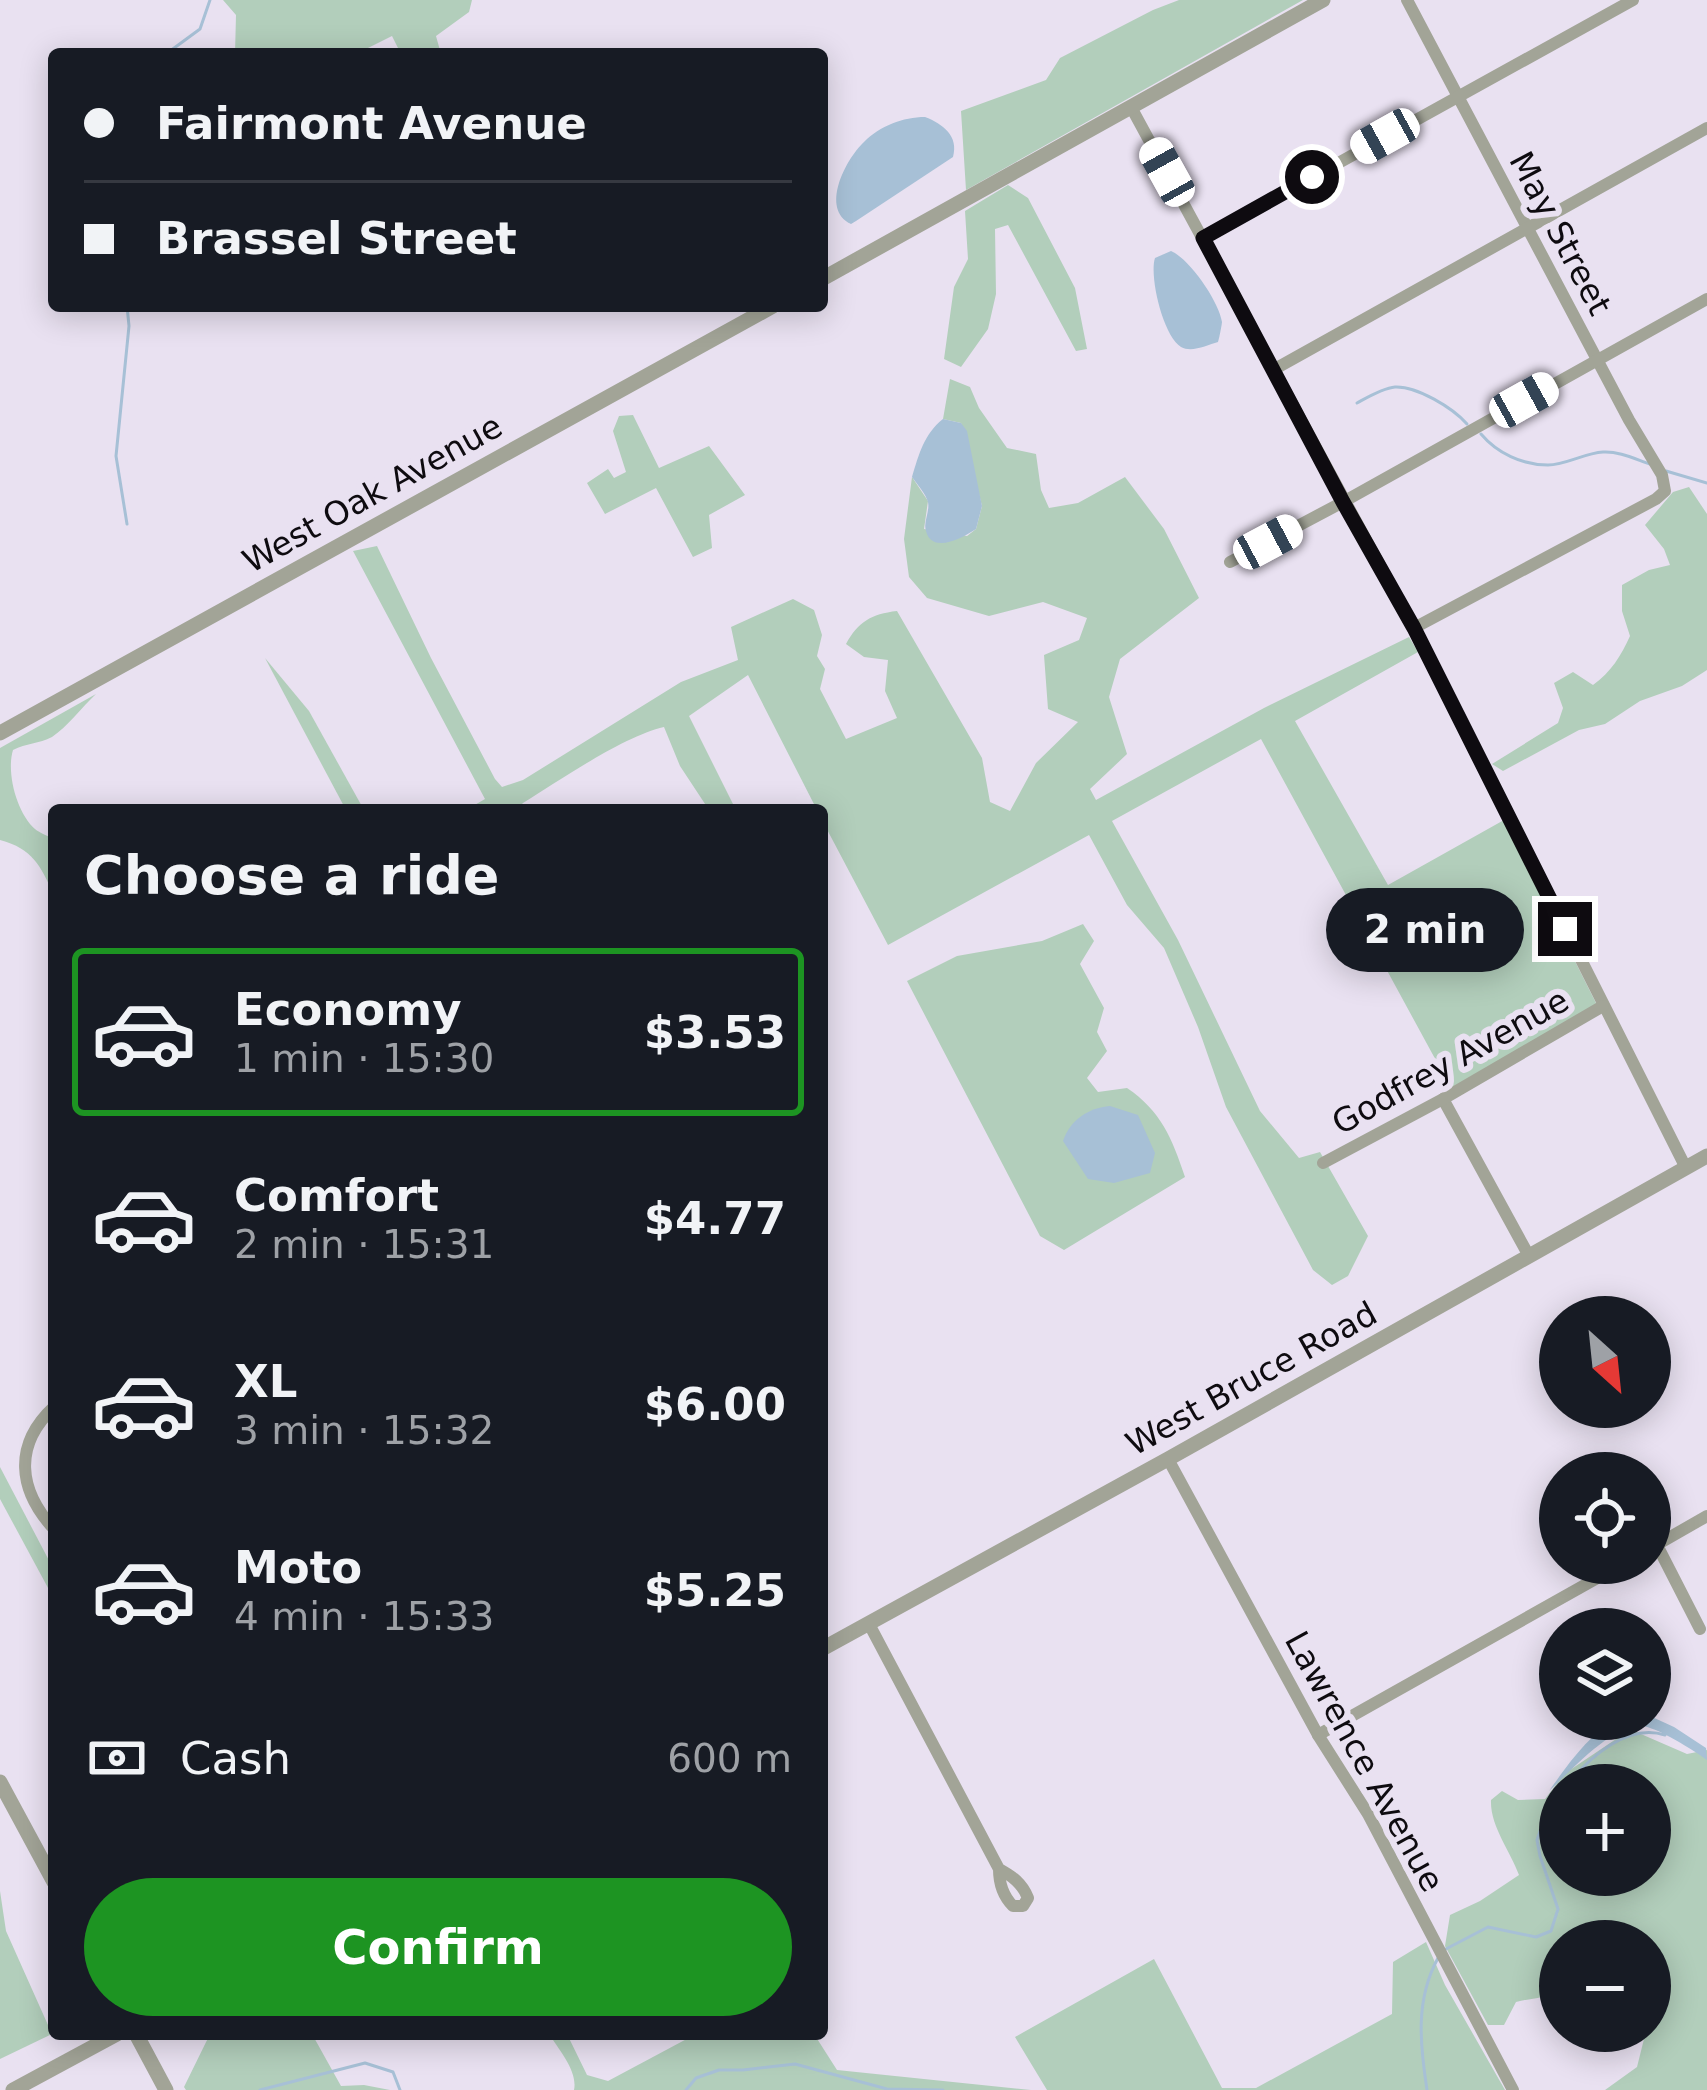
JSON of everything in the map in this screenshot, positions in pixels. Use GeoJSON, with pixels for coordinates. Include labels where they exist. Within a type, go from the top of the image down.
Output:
{"type":"FeatureCollection","features":[{"type":"Feature","properties":{"kind":"street"},"geometry":{"type":"LineString","coordinates":[[828,276],[1323,0]]}},
{"type":"Feature","properties":{"kind":"street","name":"May Street"},"geometry":{"type":"LineString","coordinates":[[1408,0],[1662,475],[1665,491],[1414,628]]}},
{"type":"Feature","properties":{"kind":"street"},"geometry":{"type":"LineString","coordinates":[[1203,238],[1633,0]]}},
{"type":"Feature","properties":{"kind":"street"},"geometry":{"type":"LineString","coordinates":[[1131,107],[1414,628],[1686,1168]]}},
{"type":"Feature","properties":{"kind":"street"},"geometry":{"type":"LineString","coordinates":[[1273,370],[1707,128]]}},
{"type":"Feature","properties":{"kind":"street"},"geometry":{"type":"LineString","coordinates":[[1230,562],[1707,298]]}},
{"type":"Feature","properties":{"kind":"street","name":"West Oak Avenue"},"geometry":{"type":"LineString","coordinates":[[0,733],[762,312]]}},
{"type":"Feature","properties":{"kind":"street","name":"Godfrey Avenue"},"geometry":{"type":"LineString","coordinates":[[1323,1163],[1603,1006]]}},
{"type":"Feature","properties":{"kind":"street"},"geometry":{"type":"LineString","coordinates":[[1443,1099],[1529,1256]]}},
{"type":"Feature","properties":{"kind":"street","name":"West Bruce Road"},"geometry":{"type":"LineString","coordinates":[[828,1646],[1707,1156]]}},
{"type":"Feature","properties":{"kind":"street"},"geometry":{"type":"LineString","coordinates":[[48,1414],[32,1432],[24,1472],[38,1511],[48,1522]]}},
{"type":"Feature","properties":{"kind":"street","name":"Lawrence Avenue"},"geometry":{"type":"LineString","coordinates":[[1168,1459],[1318,1735],[1368,1814],[1513,2090]]}},
{"type":"Feature","properties":{"kind":"street"},"geometry":{"type":"LineString","coordinates":[[1671,1537],[1707,1516]]}},
{"type":"Feature","properties":{"kind":"street"},"geometry":{"type":"LineString","coordinates":[[1671,1578],[1700,1629]]}},
{"type":"Feature","properties":{"kind":"street"},"geometry":{"type":"LineString","coordinates":[[1318,1735],[1587,1584]]}},
{"type":"Feature","properties":{"kind":"street"},"geometry":{"type":"LineString","coordinates":[[869,1624],[999,1869]]}},
{"type":"Feature","properties":{"kind":"street"},"geometry":{"type":"LineString","coordinates":[[0,1782],[48,1871]]}},
{"type":"Feature","properties":{"kind":"street"},"geometry":{"type":"LineString","coordinates":[[14,2090],[106,2040]]}},
{"type":"Feature","properties":{"kind":"street"},"geometry":{"type":"LineString","coordinates":[[139,2040],[166,2090]]}},
{"type":"Feature","properties":{"kind":"green space"},"geometry":{"type":"Polygon","coordinates":[[[223,0],[472,0],[469,12],[436,36],[439,48],[398,48],[392,36],[368,48],[235,48],[236,15],[223,0]]]}},
{"type":"Feature","properties":{"kind":"green space"},"geometry":{"type":"Polygon","coordinates":[[[1179,0],[1303,0],[966,190],[961,111],[1046,80],[1060,58],[1179,0]]]}},
{"type":"Feature","properties":{"kind":"green space"},"geometry":{"type":"Polygon","coordinates":[[[1008,185],[1028,198],[1075,288],[1087,349],[1076,351],[1008,225],[995,229],[996,294],[988,329],[961,367],[944,359],[954,287],[968,259],[965,211],[1008,185]]]}},
{"type":"Feature","properties":{"kind":"green space"},"geometry":{"type":"Polygon","coordinates":[[[950,379],[970,387],[1007,448],[1036,454],[1049,508],[1078,503],[1125,477],[1164,529],[1199,598],[1120,659],[1109,697],[1127,754],[1090,789],[1096,800],[1264,708],[1409,637],[1418,652],[1295,721],[1388,885],[1504,820],[1597,1005],[1451,1088],[1261,739],[1112,821],[1178,940],[1260,1111],[1299,1158],[1320,1152],[1368,1236],[1348,1276],[1332,1285],[1313,1270],[1226,1107],[1164,948],[1127,905],[1089,835],[888,945],[828,831],[828,804],[814,804],[748,675],[689,716],[733,804],[705,804],[680,766],[664,727],[612,749],[522,804],[476,804],[485,799],[353,551],[377,546],[431,658],[502,787],[523,780],[681,682],[738,660],[731,627],[793,599],[814,610],[822,635],[817,656],[825,669],[820,689],[846,739],[897,718],[885,691],[888,660],[864,657],[846,644],[866,620],[897,611],[982,758],[990,802],[1010,811],[1036,763],[1078,722],[1048,709],[1044,655],[1079,640],[1087,618],[1043,602],[989,616],[927,598],[909,577],[904,539],[912,477],[928,501],[924,529],[967,536],[976,529],[982,506],[961,423],[943,419],[950,379]]]}},
{"type":"Feature","properties":{"kind":"green space"},"geometry":{"type":"Polygon","coordinates":[[[633,415],[659,468],[709,446],[745,495],[709,515],[712,548],[693,557],[656,488],[605,514],[587,483],[608,469],[614,478],[626,472],[613,431],[619,416],[633,415]]]}},
{"type":"Feature","properties":{"kind":"green space"},"geometry":{"type":"Polygon","coordinates":[[[1689,487],[1707,514],[1707,670],[1503,771],[1492,764],[1558,723],[1563,708],[1554,683],[1573,672],[1593,685],[1615,663],[1630,636],[1622,611],[1622,585],[1670,565],[1645,525],[1673,492],[1689,487]]]}},
{"type":"Feature","properties":{"kind":"green space"},"geometry":{"type":"Polygon","coordinates":[[[265,658],[309,711],[361,804],[343,804],[265,658]]]}},
{"type":"Feature","properties":{"kind":"green space"},"geometry":{"type":"Polygon","coordinates":[[[96,694],[52,737],[13,750],[12,781],[18,803],[35,829],[48,836],[48,883],[34,860],[0,840],[0,748],[96,694]]]}},
{"type":"Feature","properties":{"kind":"green space"},"geometry":{"type":"Polygon","coordinates":[[[1083,924],[1094,941],[1080,964],[1104,1008],[1097,1032],[1107,1051],[1087,1078],[1098,1092],[1127,1088],[1149,1106],[1170,1138],[1185,1177],[1064,1250],[1040,1236],[907,981],[957,956],[1042,941],[1083,924]]]}},
{"type":"Feature","properties":{"kind":"green space"},"geometry":{"type":"Polygon","coordinates":[[[0,1467],[48,1559],[48,1588],[0,1499],[0,1467]]]}},
{"type":"Feature","properties":{"kind":"green space"},"geometry":{"type":"Polygon","coordinates":[[[1615,1740],[1655,1740],[1687,1754],[1707,1750],[1707,2090],[1605,2090],[1637,2067],[1641,2052],[1671,2052],[1671,1920],[1539,1920],[1539,1998],[1516,2002],[1504,2025],[1488,2025],[1445,1946],[1450,1915],[1519,1875],[1492,1810],[1491,1800],[1502,1791],[1518,1800],[1539,1799],[1539,1896],[1671,1896],[1671,1764],[1579,1764],[1615,1740]]]}},
{"type":"Feature","properties":{"kind":"green space"},"geometry":{"type":"Polygon","coordinates":[[[0,1891],[6,1931],[48,2025],[48,2036],[0,2059],[0,1891]]]}},
{"type":"Feature","properties":{"kind":"green space"},"geometry":{"type":"Polygon","coordinates":[[[1426,1942],[1505,2090],[1047,2090],[1015,2037],[1154,1959],[1222,2088],[1256,2088],[1392,2014],[1393,1962],[1426,1942]]]}},
{"type":"Feature","properties":{"kind":"green space"},"geometry":{"type":"Polygon","coordinates":[[[207,2040],[315,2040],[341,2086],[390,2090],[186,2090],[207,2040]]]}},
{"type":"Feature","properties":{"kind":"green space"},"geometry":{"type":"Polygon","coordinates":[[[553,2040],[570,2040],[587,2075],[608,2081],[685,2040],[818,2040],[837,2070],[1031,2090],[574,2090],[570,2068],[553,2040]]]}},
{"type":"Feature","properties":{"kind":"water"},"geometry":{"type":"Polygon","coordinates":[[[925,117],[948,132],[954,143],[953,157],[851,224],[842,217],[836,196],[850,160],[885,127],[925,117]]]}},
{"type":"Feature","properties":{"kind":"water"},"geometry":{"type":"Polygon","coordinates":[[[1171,251],[1195,272],[1215,304],[1222,322],[1218,342],[1185,349],[1168,331],[1154,267],[1155,258],[1171,251]]]}},
{"type":"Feature","properties":{"kind":"water"},"geometry":{"type":"Polygon","coordinates":[[[943,419],[961,423],[967,431],[982,506],[976,529],[941,543],[929,538],[925,524],[928,502],[912,477],[927,438],[943,419]]]}},
{"type":"Feature","properties":{"kind":"water"},"geometry":{"type":"Polygon","coordinates":[[[1110,1106],[1138,1115],[1155,1153],[1150,1173],[1114,1183],[1088,1179],[1063,1141],[1081,1116],[1110,1106]]]}},
{"type":"Feature","properties":{"kind":"water"},"geometry":{"type":"Polygon","coordinates":[[[1671,1726],[1706,1748],[1707,1760],[1671,1738],[1671,1726]]]}},
{"type":"Feature","properties":{"kind":"water"},"geometry":{"type":"Polygon","coordinates":[[[1590,1740],[1607,1740],[1577,1764],[1569,1764],[1590,1740]]]}},
{"type":"Feature","properties":{"kind":"waterway"},"geometry":{"type":"LineString","coordinates":[[174,48],[200,29],[210,0]]}},
{"type":"Feature","properties":{"kind":"waterway"},"geometry":{"type":"LineString","coordinates":[[127,524],[116,456],[128,312]]}},
{"type":"Feature","properties":{"kind":"waterway"},"geometry":{"type":"LineString","coordinates":[[1357,403],[1386,389],[1404,388],[1434,399],[1467,424]]}},
{"type":"Feature","properties":{"kind":"waterway"},"geometry":{"type":"LineString","coordinates":[[1481,434],[1502,452],[1529,463],[1555,464],[1609,452],[1650,464]]}},
{"type":"Feature","properties":{"kind":"waterway"},"geometry":{"type":"LineString","coordinates":[[1666,471],[1707,483]]}},
{"type":"Feature","properties":{"kind":"waterway"},"geometry":{"type":"LineString","coordinates":[[1587,1764],[1619,1740]]}},
{"type":"Feature","properties":{"kind":"waterway"},"geometry":{"type":"LineString","coordinates":[[1539,1834],[1539,1851]]}},
{"type":"Feature","properties":{"kind":"waterway"},"geometry":{"type":"LineString","coordinates":[[1444,1950],[1488,1927],[1536,1937],[1551,1931],[1558,1909],[1554,1896]]}},
{"type":"Feature","properties":{"kind":"waterway"},"geometry":{"type":"LineString","coordinates":[[1427,2090],[1423,2006],[1438,1958]]}},
{"type":"Feature","properties":{"kind":"waterway"},"geometry":{"type":"LineString","coordinates":[[260,2090],[365,2063],[393,2072],[400,2090]]}},
{"type":"Feature","properties":{"kind":"waterway"},"geometry":{"type":"LineString","coordinates":[[686,2090],[696,2078],[719,2070],[795,2064],[887,2089],[943,2090]]}},
{"type":"Feature","properties":{"kind":"route"},"geometry":{"type":"LineString","coordinates":[[1312,177],[1203,238],[1468,731],[1565,929]]}}]}
